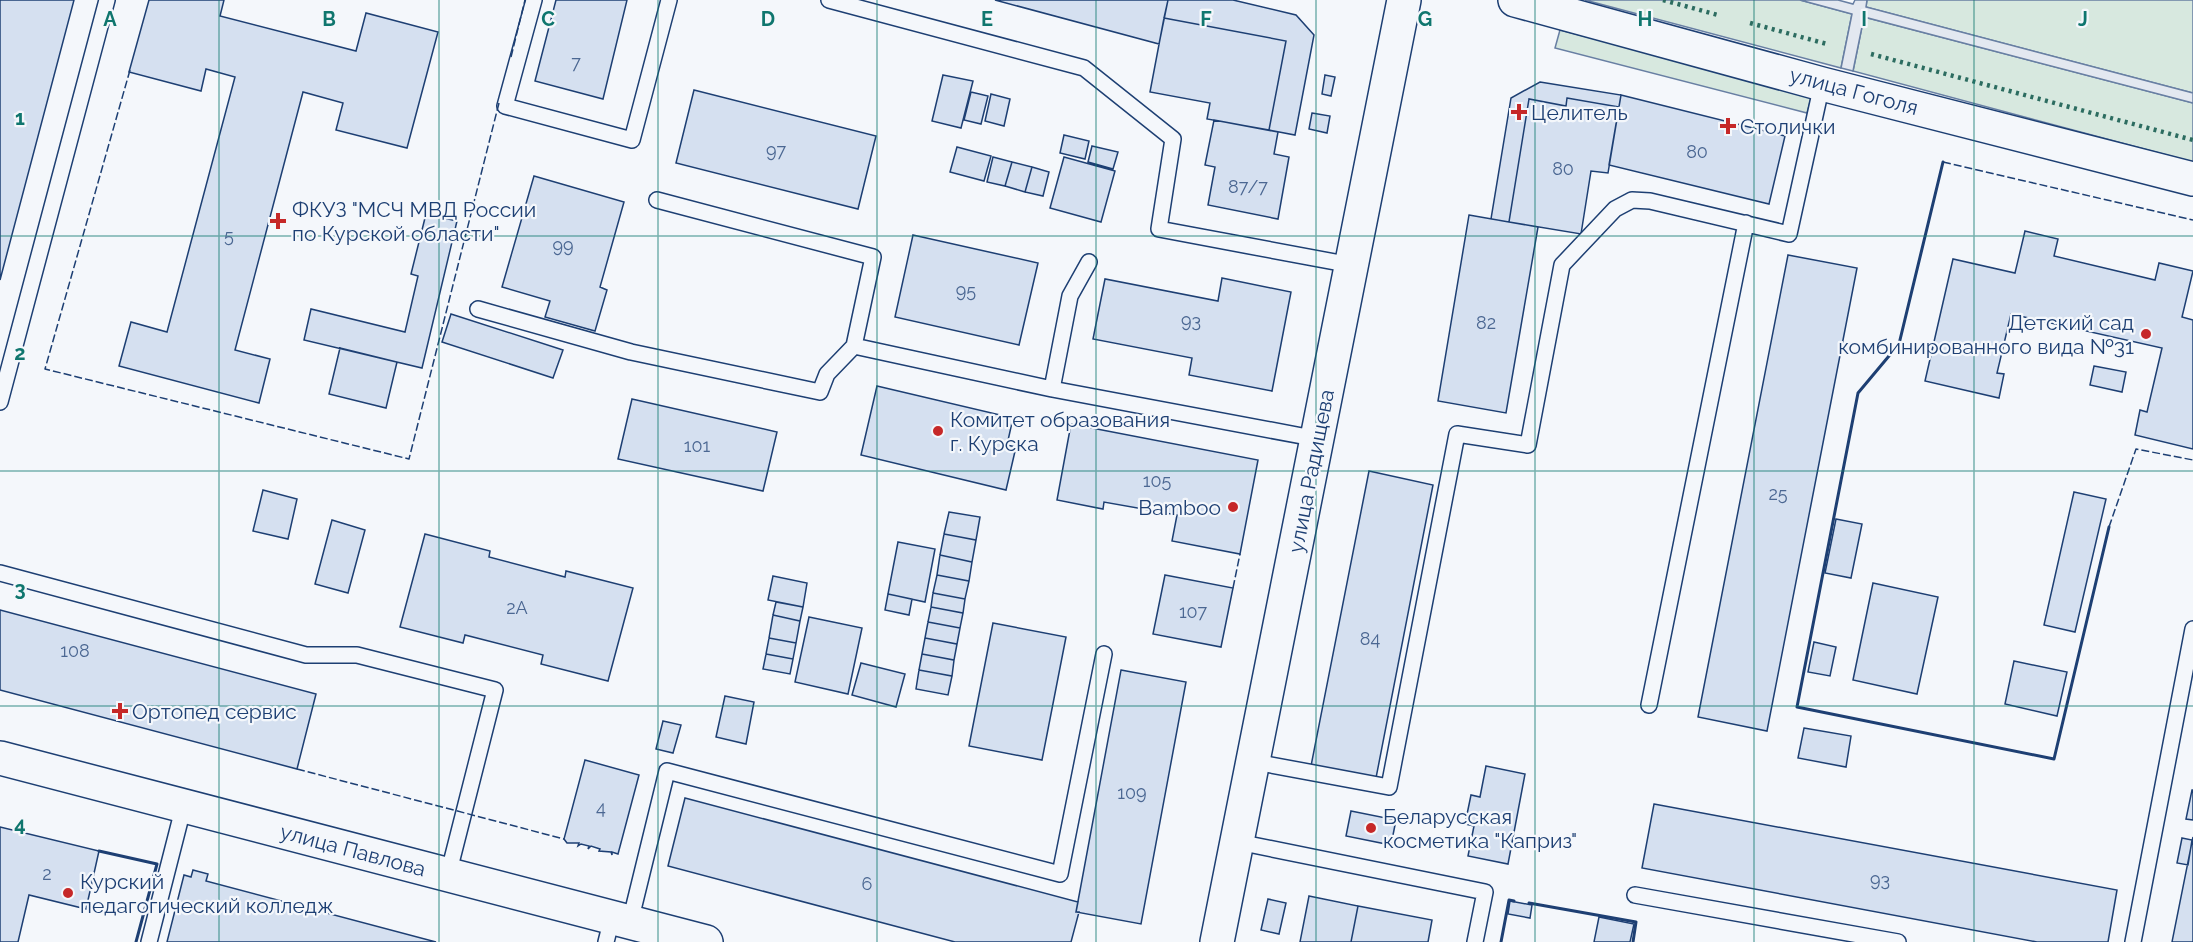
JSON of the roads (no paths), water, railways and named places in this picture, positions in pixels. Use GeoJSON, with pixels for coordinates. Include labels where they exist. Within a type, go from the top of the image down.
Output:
{"type":"FeatureCollection","features":[{"type":"Feature","properties":{"kind":"main road","name":"улица Радищева"},"geometry":{"type":"LineString","coordinates":[[1217,942],[1255,762],[1404,0]]}},
{"type":"Feature","properties":{"kind":"main road","name":"улица Гоголя"},"geometry":{"type":"LineString","coordinates":[[1515,0],[1822,84],[2193,179]]}},
{"type":"Feature","properties":{"kind":"main road","name":"улица Павлова"},"geometry":{"type":"LineString","coordinates":[[0,758],[447,875],[616,927],[706,942]]}},
{"type":"Feature","properties":{"kind":"lane"},"geometry":{"type":"LineString","coordinates":[[0,402],[107,0]]}},
{"type":"Feature","properties":{"kind":"lane"},"geometry":{"type":"LineString","coordinates":[[534,0],[505,106],[632,140],[669,0]]}},
{"type":"Feature","properties":{"kind":"lane"},"geometry":{"type":"LineString","coordinates":[[829,0],[1084,68],[1173,139],[1159,229],[1351,265]]}},
{"type":"Feature","properties":{"kind":"lane"},"geometry":{"type":"LineString","coordinates":[[1255,762],[1389,787],[1457,434],[1528,445],[1562,265],[1615,209],[1632,200],[1650,201],[1789,234],[1822,84]]}},
{"type":"Feature","properties":{"kind":"lane"},"geometry":{"type":"LineString","coordinates":[[478,309],[631,352],[820,392],[826,374],[854,346],[873,257],[657,200]]}},
{"type":"Feature","properties":{"kind":"lane"},"geometry":{"type":"LineString","coordinates":[[1649,705],[1746,223]]}},
{"type":"Feature","properties":{"kind":"lane"},"geometry":{"type":"LineString","coordinates":[[1052,389],[1070,296],[1089,262]]}},
{"type":"Feature","properties":{"kind":"lane"},"geometry":{"type":"LineString","coordinates":[[854,346],[1052,389],[1318,439]]}},
{"type":"Feature","properties":{"kind":"lane"},"geometry":{"type":"LineString","coordinates":[[0,573],[306,656],[357,655],[495,690],[447,875]]}},
{"type":"Feature","properties":{"kind":"lane"},"geometry":{"type":"LineString","coordinates":[[2133,942],[2193,629]]}},
{"type":"Feature","properties":{"kind":"lane"},"geometry":{"type":"LineString","coordinates":[[616,927],[667,771],[1060,873],[1104,654]]}},
{"type":"Feature","properties":{"kind":"lane"},"geometry":{"type":"LineString","coordinates":[[149,942],[184,805]]}},
{"type":"Feature","properties":{"kind":"lane"},"geometry":{"type":"LineString","coordinates":[[1239,842],[1485,892],[1475,942]]}},
{"type":"Feature","properties":{"kind":"lane"},"geometry":{"type":"LineString","coordinates":[[1635,895],[1898,942]]}},
{"type":"Feature","properties":{"kind":"place","name":"Целитель"},"geometry":{"type":"Point","coordinates":[1519,112]}},
{"type":"Feature","properties":{"kind":"place","name":"Столички"},"geometry":{"type":"Point","coordinates":[1728,126]}},
{"type":"Feature","properties":{"kind":"place","name":"ФКУЗ \"МСЧ МВД России по Курской области\""},"geometry":{"type":"Point","coordinates":[278,221]}},
{"type":"Feature","properties":{"kind":"place","name":"Детский сад комбинированного вида №31"},"geometry":{"type":"Point","coordinates":[2146,334]}},
{"type":"Feature","properties":{"kind":"place","name":"Комитет образования г. Курска"},"geometry":{"type":"Point","coordinates":[938,431]}},
{"type":"Feature","properties":{"kind":"place","name":"Bamboo"},"geometry":{"type":"Point","coordinates":[1233,507]}},
{"type":"Feature","properties":{"kind":"place","name":"Ортопед сервис"},"geometry":{"type":"Point","coordinates":[120,711]}},
{"type":"Feature","properties":{"kind":"place","name":"Беларусская косметика \"Каприз\""},"geometry":{"type":"Point","coordinates":[1371,828]}},
{"type":"Feature","properties":{"kind":"place","name":"Курский педагогический колледж"},"geometry":{"type":"Point","coordinates":[68,893]}}]}
